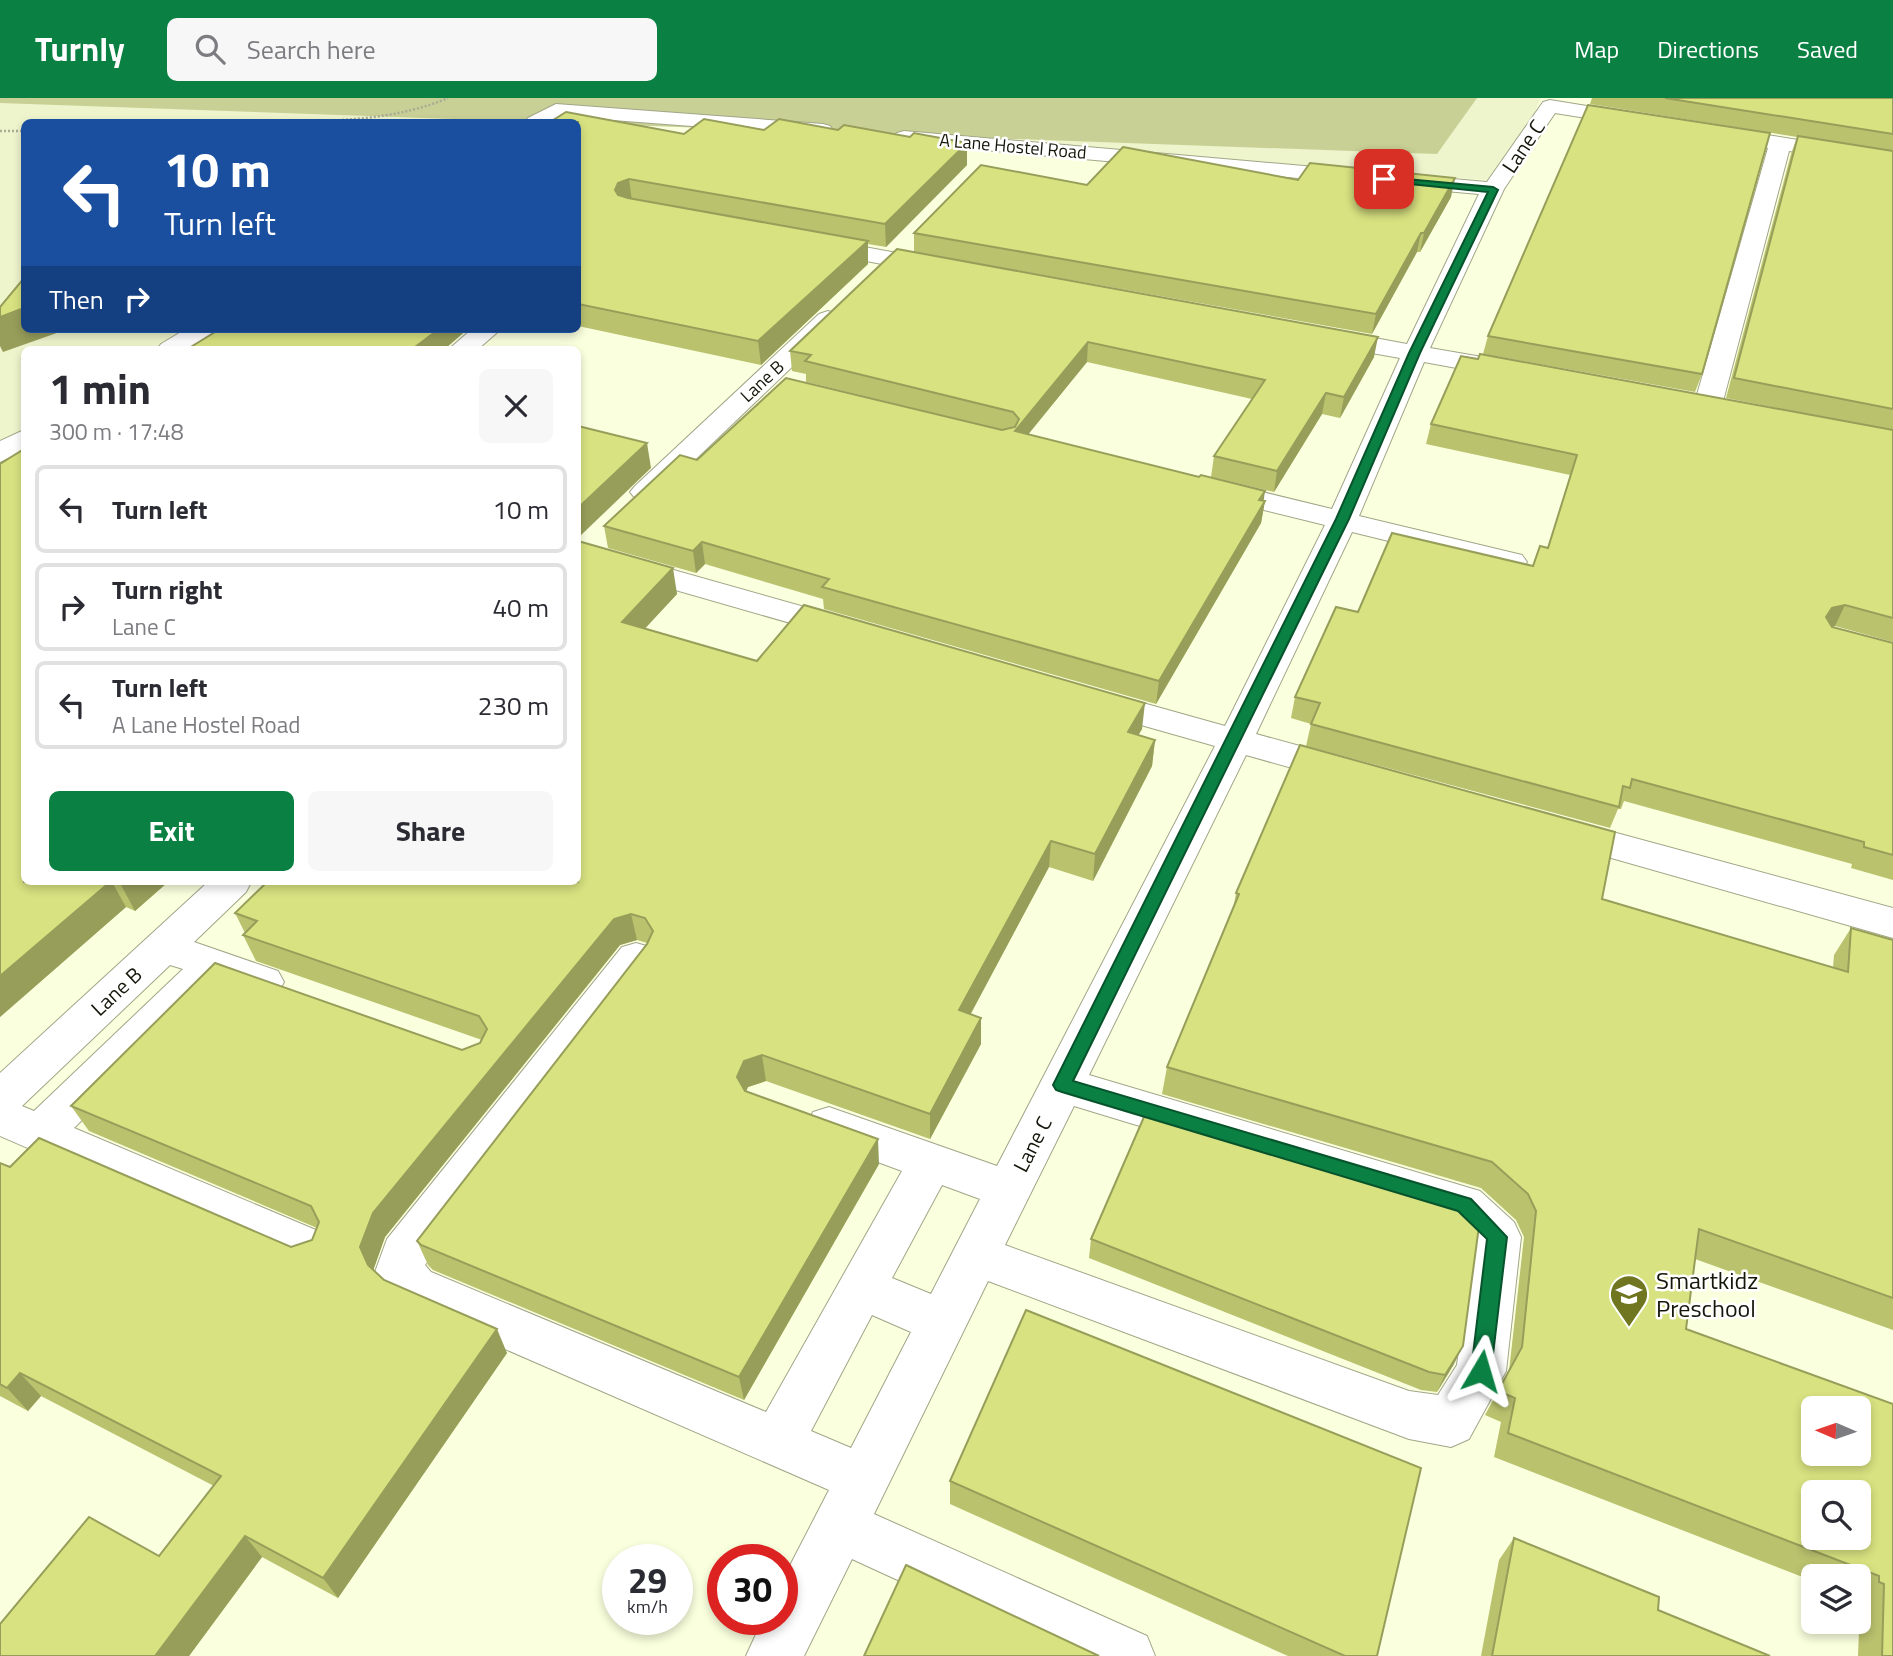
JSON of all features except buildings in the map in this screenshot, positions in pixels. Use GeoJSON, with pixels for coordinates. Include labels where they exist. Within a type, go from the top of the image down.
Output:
{"type":"FeatureCollection","features":[{"type":"Feature","properties":{"kind":"street","name":"Lane C"},"geometry":{"type":"LineString","coordinates":[[774,1656],[1235,741],[1343,519],[1415,353],[1493,190],[1550,106],[1658,124]]}},
{"type":"Feature","properties":{"kind":"street"},"geometry":{"type":"LineString","coordinates":[[540,119],[556,110],[841,132]]}},
{"type":"Feature","properties":{"kind":"street"},"geometry":{"type":"LineString","coordinates":[[1699,130],[1893,161]]}},
{"type":"Feature","properties":{"kind":"street","name":"A Lane Hostel Road"},"geometry":{"type":"LineString","coordinates":[[881,135],[1493,190]]}},
{"type":"Feature","properties":{"kind":"street"},"geometry":{"type":"LineString","coordinates":[[1708,405],[1780,143]]}},
{"type":"Feature","properties":{"kind":"street"},"geometry":{"type":"LineString","coordinates":[[985,163],[1003,144]]}},
{"type":"Feature","properties":{"kind":"street"},"geometry":{"type":"LineString","coordinates":[[872,278],[910,240]]}},
{"type":"Feature","properties":{"kind":"street"},"geometry":{"type":"LineString","coordinates":[[796,241],[960,271]]}},
{"type":"Feature","properties":{"kind":"street","name":"Lane B"},"geometry":{"type":"LineString","coordinates":[[592,542],[775,385],[842,306]]}},
{"type":"Feature","properties":{"kind":"street"},"geometry":{"type":"LineString","coordinates":[[1298,332],[1535,374]]}},
{"type":"Feature","properties":{"kind":"street"},"geometry":{"type":"LineString","coordinates":[[176,346],[198,333]]}},
{"type":"Feature","properties":{"kind":"street"},"geometry":{"type":"LineString","coordinates":[[466,346],[483,333]]}},
{"type":"Feature","properties":{"kind":"street"},"geometry":{"type":"LineString","coordinates":[[0,453],[21,440]]}},
{"type":"Feature","properties":{"kind":"street"},"geometry":{"type":"LineString","coordinates":[[1188,484],[1343,519],[1517,563]]}},
{"type":"Feature","properties":{"kind":"street"},"geometry":{"type":"LineString","coordinates":[[592,542],[880,639]]}},
{"type":"Feature","properties":{"kind":"street"},"geometry":{"type":"LineString","coordinates":[[1064,692],[1369,778]]}},
{"type":"Feature","properties":{"kind":"street"},"geometry":{"type":"LineString","coordinates":[[1531,822],[1893,923]]}},
{"type":"Feature","properties":{"kind":"street","name":"Lane B"},"geometry":{"type":"LineString","coordinates":[[0,1100],[229,885]]}},
{"type":"Feature","properties":{"kind":"street"},"geometry":{"type":"LineString","coordinates":[[164,947],[304,996]]}},
{"type":"Feature","properties":{"kind":"street"},"geometry":{"type":"LineString","coordinates":[[636,958],[404,1254],[399,1272],[414,1287],[777,1442],[852,1503],[1127,1656]]}},
{"type":"Feature","properties":{"kind":"street"},"geometry":{"type":"LineString","coordinates":[[214,964],[20,1125],[306,1248]]}},
{"type":"Feature","properties":{"kind":"street"},"geometry":{"type":"LineString","coordinates":[[976,1255],[1409,1415],[1451,1422],[1481,1371],[1497,1237],[1464,1205],[1062,1085]]}},
{"type":"Feature","properties":{"kind":"street"},"geometry":{"type":"LineString","coordinates":[[791,1111],[1009,1190]]}},
{"type":"Feature","properties":{"kind":"street"},"geometry":{"type":"LineString","coordinates":[[777,1442],[931,1162]]}},
{"type":"Feature","properties":{"kind":"street"},"geometry":{"type":"LineString","coordinates":[[862,1288],[943,1322]]}},
{"type":"Feature","properties":{"kind":"path"},"geometry":{"type":"LineString","coordinates":[[321,119],[400,113],[438,104],[448,98]]}},
{"type":"Feature","properties":{"kind":"path"},"geometry":{"type":"LineString","coordinates":[[0,131],[21,131]]}},
{"type":"Feature","properties":{"kind":"shaded area"},"geometry":{"type":"Polygon","coordinates":[[[0,98],[1541,98],[1503,181],[541,117],[21,119],[21,333],[187,333],[166,346],[21,346],[21,434],[0,447],[0,98]]]}},
{"type":"Feature","properties":{"kind":"shaded area"},"geometry":{"type":"Polygon","coordinates":[[[0,98],[1477,98],[1437,154],[581,124],[581,119],[451,119],[0,103],[0,98]]]}},
{"type":"Feature","properties":{"kind":"place","name":"Smartkidz Preschool"},"geometry":{"type":"Point","coordinates":[1629,1328]}},
{"type":"Feature","properties":{"kind":"route"},"geometry":{"type":"LineString","coordinates":[[1384,179],[1493,190],[1415,353],[1343,519],[1062,1085],[1464,1205],[1497,1237],[1481,1371]]}}]}
